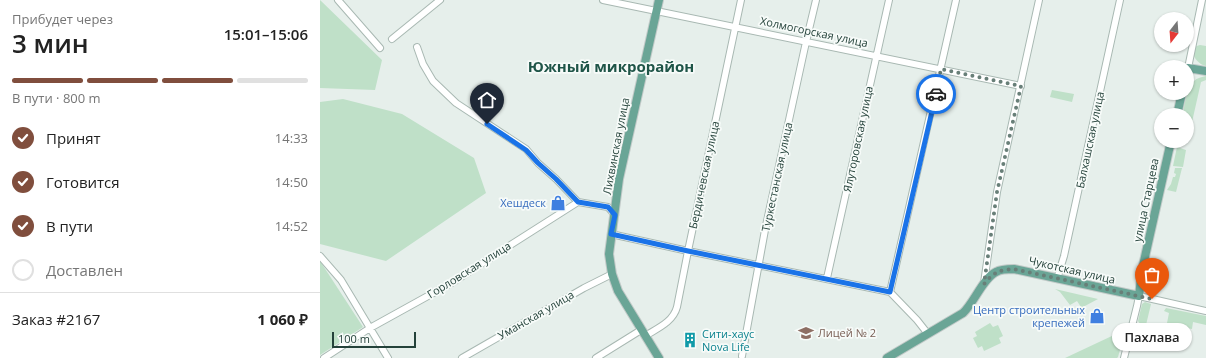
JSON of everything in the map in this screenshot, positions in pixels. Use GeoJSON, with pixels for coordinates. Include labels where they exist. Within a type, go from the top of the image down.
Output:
{"type":"FeatureCollection","features":[{"type":"Feature","properties":{"kind":"main road","name":"Лихвинская улица"},"geometry":{"type":"LineString","coordinates":[[659,0],[619,179],[609,254],[612,274],[620,295],[659,358]]}},
{"type":"Feature","properties":{"kind":"main road"},"geometry":{"type":"LineString","coordinates":[[1194,70],[1206,71]]}},
{"type":"Feature","properties":{"kind":"main road","name":"улица Старцева"},"geometry":{"type":"LineString","coordinates":[[1138,296],[1142,270],[1169,148]]}},
{"type":"Feature","properties":{"kind":"main road","name":"Чукотская улица"},"geometry":{"type":"LineString","coordinates":[[887,358],[962,313],[970,306],[984,284],[994,272],[1014,269],[1138,296]]}},
{"type":"Feature","properties":{"kind":"street"},"geometry":{"type":"LineString","coordinates":[[348,0],[340,2],[380,48]]}},
{"type":"Feature","properties":{"kind":"street"},"geometry":{"type":"LineString","coordinates":[[392,39],[440,0]]}},
{"type":"Feature","properties":{"kind":"street","name":"Холмогорская улица"},"geometry":{"type":"LineString","coordinates":[[603,0],[1021,86]]}},
{"type":"Feature","properties":{"kind":"street","name":"Бердичевская улица"},"geometry":{"type":"LineString","coordinates":[[596,358],[668,321],[674,315],[740,0]]}},
{"type":"Feature","properties":{"kind":"street","name":"Туркестанская улица"},"geometry":{"type":"LineString","coordinates":[[742,356],[765,230],[816,0]]}},
{"type":"Feature","properties":{"kind":"street","name":"Ялуторовская улица"},"geometry":{"type":"LineString","coordinates":[[828,278],[889,0]]}},
{"type":"Feature","properties":{"kind":"street"},"geometry":{"type":"LineString","coordinates":[[890,292],[956,0]]}},
{"type":"Feature","properties":{"kind":"street"},"geometry":{"type":"LineString","coordinates":[[984,284],[997,192],[1039,0]]}},
{"type":"Feature","properties":{"kind":"street","name":"Балхашская улица"},"geometry":{"type":"LineString","coordinates":[[1057,279],[1064,256],[1120,0]]}},
{"type":"Feature","properties":{"kind":"street"},"geometry":{"type":"LineString","coordinates":[[1189,60],[1202,0]]}},
{"type":"Feature","properties":{"kind":"street"},"geometry":{"type":"LineString","coordinates":[[417,46],[423,64],[433,81],[456,103],[526,150],[578,202],[608,207],[615,215]]}},
{"type":"Feature","properties":{"kind":"street","name":"Горловская улица"},"geometry":{"type":"LineString","coordinates":[[324,358],[370,328],[454,281],[578,202]]}},
{"type":"Feature","properties":{"kind":"street"},"geometry":{"type":"LineString","coordinates":[[611,234],[890,292],[917,320],[928,334]]}},
{"type":"Feature","properties":{"kind":"street"},"geometry":{"type":"LineString","coordinates":[[320,256],[341,280],[388,358]]}},
{"type":"Feature","properties":{"kind":"street","name":"Уманская улица"},"geometry":{"type":"LineString","coordinates":[[462,358],[584,288],[612,274]]}},
{"type":"Feature","properties":{"kind":"street","name":"Чукотская улица"},"geometry":{"type":"LineString","coordinates":[[1138,296],[1206,311]]}},
{"type":"Feature","properties":{"kind":"street","name":"улица Старцева"},"geometry":{"type":"LineString","coordinates":[[1124,358],[1137,306],[1138,296]]}},
{"type":"Feature","properties":{"kind":"green space"},"geometry":{"type":"Polygon","coordinates":[[[320,0],[382,60],[375,90],[320,88],[320,0]]]}},
{"type":"Feature","properties":{"kind":"green space"},"geometry":{"type":"Polygon","coordinates":[[[1200,45],[1206,46],[1206,66],[1202,65],[1194,56],[1193,52],[1196,47],[1200,45]]]}},
{"type":"Feature","properties":{"kind":"green space"},"geometry":{"type":"Polygon","coordinates":[[[1206,76],[1206,80],[1201,82],[1194,113],[1194,108],[1184,108],[1185,100],[1194,100],[1194,81],[1198,78],[1206,76]]]}},
{"type":"Feature","properties":{"kind":"green space"},"geometry":{"type":"Polygon","coordinates":[[[1052,90],[1074,94],[1072,102],[1050,97],[1052,90]]]}},
{"type":"Feature","properties":{"kind":"green space"},"geometry":{"type":"Polygon","coordinates":[[[343,99],[402,114],[474,158],[486,193],[386,261],[320,244],[320,102],[343,99]]]}},
{"type":"Feature","properties":{"kind":"green space"},"geometry":{"type":"Polygon","coordinates":[[[1177,148],[1186,150],[1183,167],[1173,166],[1177,148]]]}},
{"type":"Feature","properties":{"kind":"green space"},"geometry":{"type":"Polygon","coordinates":[[[1175,168],[1182,168],[1176,192],[1167,190],[1173,177],[1175,177],[1175,168]]]}},
{"type":"Feature","properties":{"kind":"green space"},"geometry":{"type":"Polygon","coordinates":[[[320,261],[363,327],[320,355],[320,261]]]}},
{"type":"Feature","properties":{"kind":"green space"},"geometry":{"type":"Polygon","coordinates":[[[1055,289],[1098,299],[1083,307],[1081,307],[1077,301],[1070,305],[1060,292],[1055,289]]]}},
{"type":"Feature","properties":{"kind":"green space"},"geometry":{"type":"Polygon","coordinates":[[[1145,302],[1151,304],[1146,325],[1140,324],[1138,321],[1142,304],[1145,302]]]}},
{"type":"Feature","properties":{"kind":"green space"},"geometry":{"type":"Polygon","coordinates":[[[1166,308],[1206,316],[1206,325],[1193,322],[1192,329],[1177,326],[1168,331],[1166,328],[1169,313],[1164,311],[1166,308]]]}},
{"type":"Feature","properties":{"kind":"green space"},"geometry":{"type":"Polygon","coordinates":[[[990,323],[993,327],[998,325],[1003,336],[999,338],[1001,343],[984,351],[982,346],[978,348],[973,338],[977,336],[975,332],[990,323]]]}},
{"type":"Feature","properties":{"kind":"green space"},"geometry":{"type":"Polygon","coordinates":[[[1120,331],[1125,332],[1117,358],[1065,358],[1114,335],[1115,337],[1121,334],[1120,331]]]}},
{"type":"Feature","properties":{"kind":"way so far"},"geometry":{"type":"LineString","coordinates":[[936,94],[941,69],[1021,86],[997,192],[984,284],[994,272],[1014,269],[1152,299]]}},
{"type":"Feature","properties":{"kind":"place","name":"Хешдеск"},"geometry":{"type":"Point","coordinates":[558,203]}},
{"type":"Feature","properties":{"kind":"place","name":"Пахлава"},"geometry":{"type":"Point","coordinates":[1152,299]}},
{"type":"Feature","properties":{"kind":"place","name":"Центр строительных крепежей"},"geometry":{"type":"Point","coordinates":[1097,316]}},
{"type":"Feature","properties":{"kind":"place","name":"Лицей № 2"},"geometry":{"type":"Point","coordinates":[806,333]}},
{"type":"Feature","properties":{"kind":"place","name":"Сити-хаус Nova Life"},"geometry":{"type":"Point","coordinates":[690,340]}},
{"type":"Feature","properties":{"kind":"district","name":"Южный микрорайон"},"geometry":{"type":"Point","coordinates":[611,67]}},
{"type":"Feature","properties":{"kind":"route"},"geometry":{"type":"LineString","coordinates":[[487,124],[526,150],[578,202],[608,207],[615,215],[611,234],[890,292],[936,94]]}}]}
